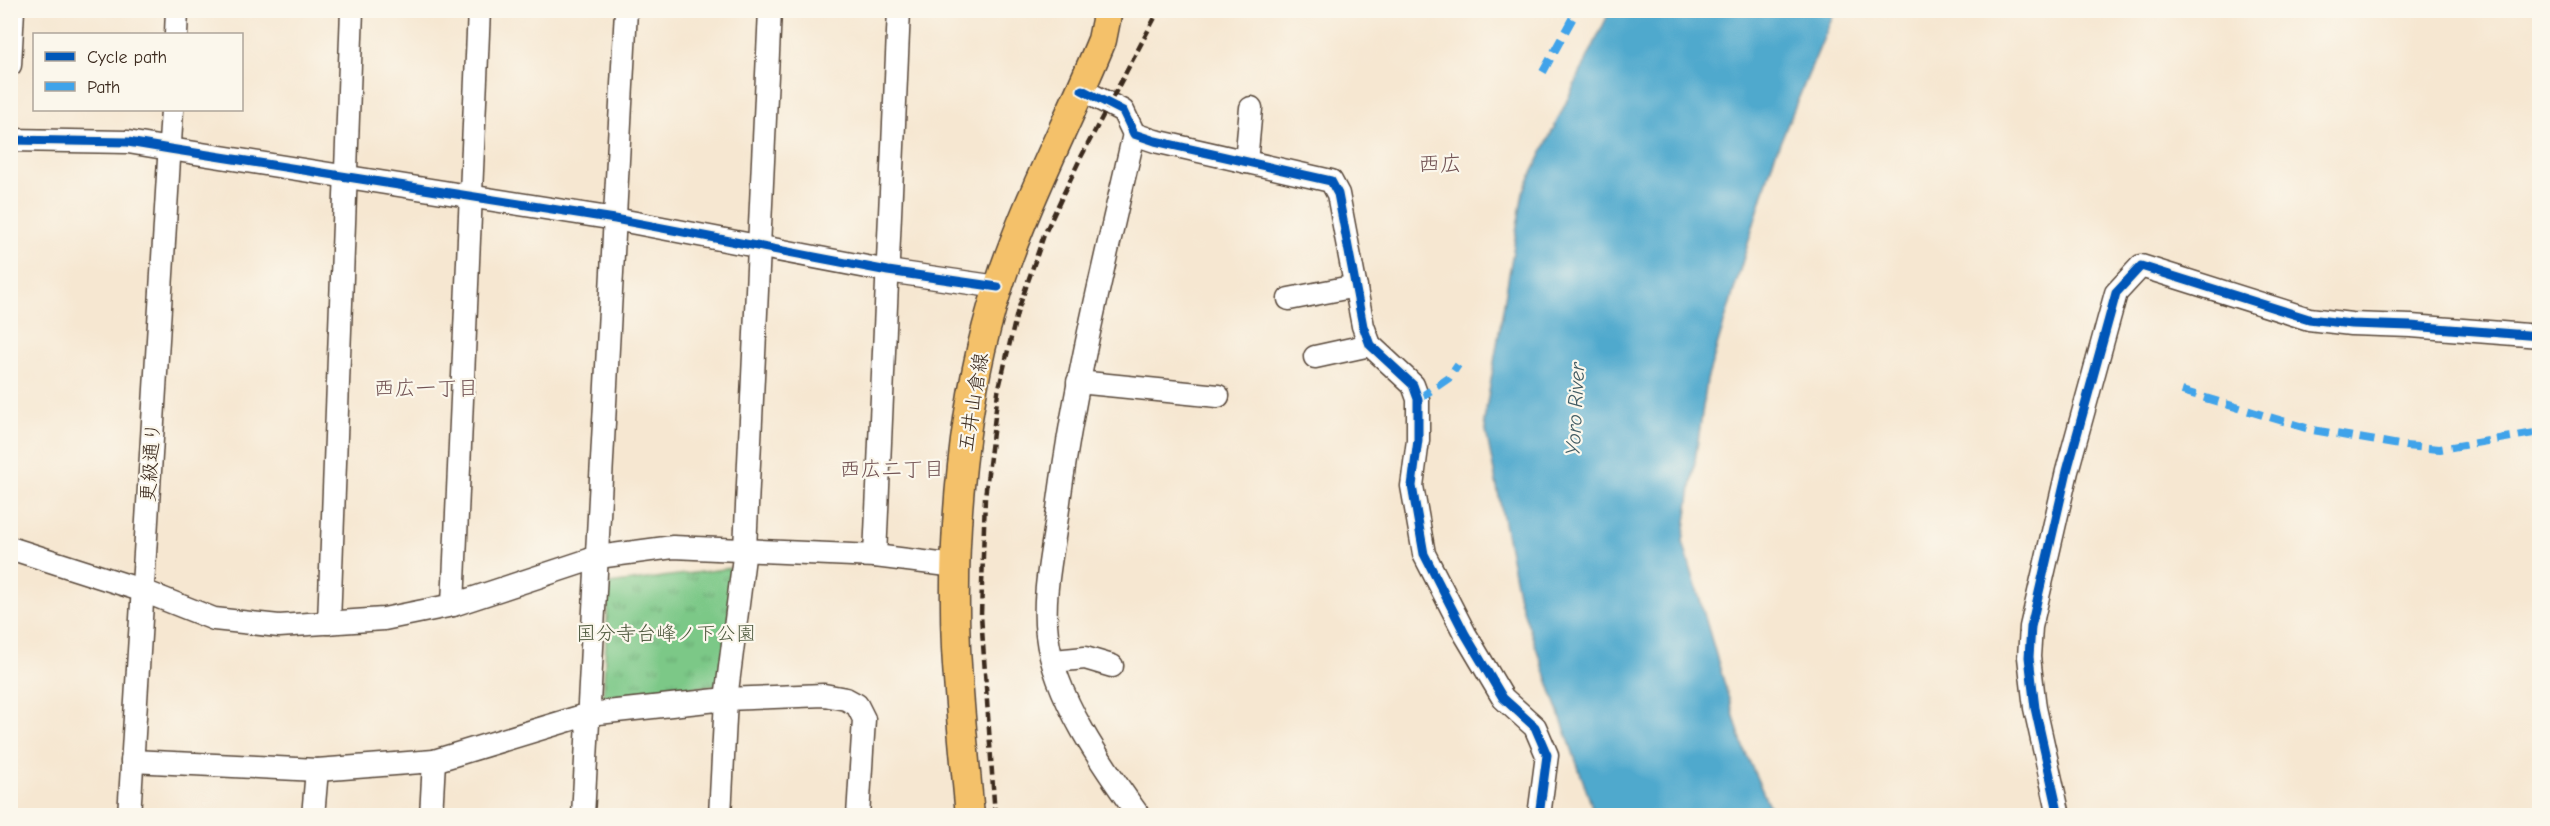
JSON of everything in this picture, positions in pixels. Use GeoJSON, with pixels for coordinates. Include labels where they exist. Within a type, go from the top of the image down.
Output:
{"type":"FeatureCollection","features":[{"type":"Feature","properties":{"kind":"main road","name":"五井山倉線"},"geometry":{"type":"LineString","coordinates":[[970,816],[956,647],[956,566],[965,442],[984,337],[998,287],[1102,40],[1108,10]]}},
{"type":"Feature","properties":{"kind":"street"},"geometry":{"type":"LineString","coordinates":[[10,65],[13,10]]}},
{"type":"Feature","properties":{"kind":"street"},"geometry":{"type":"LineString","coordinates":[[176,33],[177,10]]}},
{"type":"Feature","properties":{"kind":"street"},"geometry":{"type":"LineString","coordinates":[[329,623],[352,10]]}},
{"type":"Feature","properties":{"kind":"street"},"geometry":{"type":"LineString","coordinates":[[453,605],[479,10]]}},
{"type":"Feature","properties":{"kind":"street"},"geometry":{"type":"LineString","coordinates":[[584,816],[626,10]]}},
{"type":"Feature","properties":{"kind":"street"},"geometry":{"type":"LineString","coordinates":[[720,816],[726,699],[745,549],[757,246],[770,10]]}},
{"type":"Feature","properties":{"kind":"street"},"geometry":{"type":"LineString","coordinates":[[875,556],[898,10]]}},
{"type":"Feature","properties":{"kind":"street"},"geometry":{"type":"LineString","coordinates":[[1082,90],[1123,111],[1134,134],[1078,382],[1065,455],[1048,585],[1047,635],[1054,662],[1077,720],[1099,761],[1139,816]]}},
{"type":"Feature","properties":{"kind":"street"},"geometry":{"type":"LineString","coordinates":[[1246,162],[1251,108]]}},
{"type":"Feature","properties":{"kind":"street","name":"更級通り"},"geometry":{"type":"LineString","coordinates":[[129,816],[172,111]]}},
{"type":"Feature","properties":{"kind":"street"},"geometry":{"type":"LineString","coordinates":[[1134,134],[1155,141],[1331,181],[1338,194],[1363,326],[1370,345],[1413,385],[1418,399],[1418,440],[1412,486],[1424,554],[1465,634],[1503,698],[1534,727],[1547,755],[1539,816]]}},
{"type":"Feature","properties":{"kind":"street"},"geometry":{"type":"LineString","coordinates":[[10,140],[128,142],[615,219],[888,271],[998,287]]}},
{"type":"Feature","properties":{"kind":"street"},"geometry":{"type":"LineString","coordinates":[[2059,816],[2035,708],[2029,657],[2031,627],[2067,471],[2116,293],[2141,266],[2310,319],[2351,324],[2411,326],[2540,336]]}},
{"type":"Feature","properties":{"kind":"street"},"geometry":{"type":"LineString","coordinates":[[1289,299],[1356,286]]}},
{"type":"Feature","properties":{"kind":"street"},"geometry":{"type":"LineString","coordinates":[[1315,357],[1370,345]]}},
{"type":"Feature","properties":{"kind":"street"},"geometry":{"type":"LineString","coordinates":[[1078,382],[1218,396]]}},
{"type":"Feature","properties":{"kind":"street"},"geometry":{"type":"LineString","coordinates":[[10,548],[141,590],[214,619],[279,626],[384,619],[453,605],[598,557],[673,547],[875,556],[956,566]]}},
{"type":"Feature","properties":{"kind":"street"},"geometry":{"type":"LineString","coordinates":[[1054,662],[1085,658],[1112,666]]}},
{"type":"Feature","properties":{"kind":"street"},"geometry":{"type":"LineString","coordinates":[[132,761],[317,770],[434,761],[589,714],[726,699],[824,695],[846,699],[857,705],[864,719],[858,816]]}},
{"type":"Feature","properties":{"kind":"street"},"geometry":{"type":"LineString","coordinates":[[431,816],[434,761]]}},
{"type":"Feature","properties":{"kind":"street"},"geometry":{"type":"LineString","coordinates":[[313,816],[317,770]]}},
{"type":"Feature","properties":{"kind":"green space","name":"国分寺台峰ノ下公園"},"geometry":{"type":"Polygon","coordinates":[[[731,568],[726,684],[603,697],[609,584],[731,568]]]}},
{"type":"Feature","properties":{"kind":"water","name":"Yoro River"},"geometry":{"type":"Polygon","coordinates":[[[1610,11],[1835,11],[1774,157],[1707,380],[1683,542],[1743,747],[1773,815],[1595,815],[1519,599],[1484,421],[1523,192],[1610,11]]]}},
{"type":"Feature","properties":{"kind":"railway"},"geometry":{"type":"LineString","coordinates":[[995,816],[981,615],[985,497],[998,392],[1017,313],[1044,235],[1080,159],[1159,10]]}},
{"type":"Feature","properties":{"kind":"marked path"},"geometry":{"type":"LineString","coordinates":[[1543,72],[1577,10]]}},
{"type":"Feature","properties":{"kind":"marked path"},"geometry":{"type":"LineString","coordinates":[[1418,399],[1449,378],[1458,365]]}},
{"type":"Feature","properties":{"kind":"marked path"},"geometry":{"type":"LineString","coordinates":[[2182,391],[2313,430],[2405,446],[2440,449],[2540,432]]}},
{"type":"Feature","properties":{"kind":"cycle path"},"geometry":{"type":"LineString","coordinates":[[1082,90],[1123,111],[1134,134],[1155,141],[1331,181],[1338,194],[1363,326],[1370,345],[1413,385],[1418,399],[1418,440],[1412,486],[1424,554],[1465,634],[1503,698],[1535,727],[1547,755],[1539,816]]}},
{"type":"Feature","properties":{"kind":"cycle path"},"geometry":{"type":"LineString","coordinates":[[10,140],[128,142],[615,219],[888,271],[998,287]]}},
{"type":"Feature","properties":{"kind":"cycle path"},"geometry":{"type":"LineString","coordinates":[[2059,816],[2035,708],[2029,657],[2031,627],[2067,471],[2116,293],[2141,266],[2309,319],[2351,324],[2411,326],[2540,336]]}},
{"type":"Feature","properties":{"kind":"district","name":"西広"},"geometry":{"type":"Point","coordinates":[1440,163]}},
{"type":"Feature","properties":{"kind":"district","name":"西広一丁目"},"geometry":{"type":"Point","coordinates":[426,388]}},
{"type":"Feature","properties":{"kind":"district","name":"西広二丁目"},"geometry":{"type":"Point","coordinates":[892,469]}}]}
